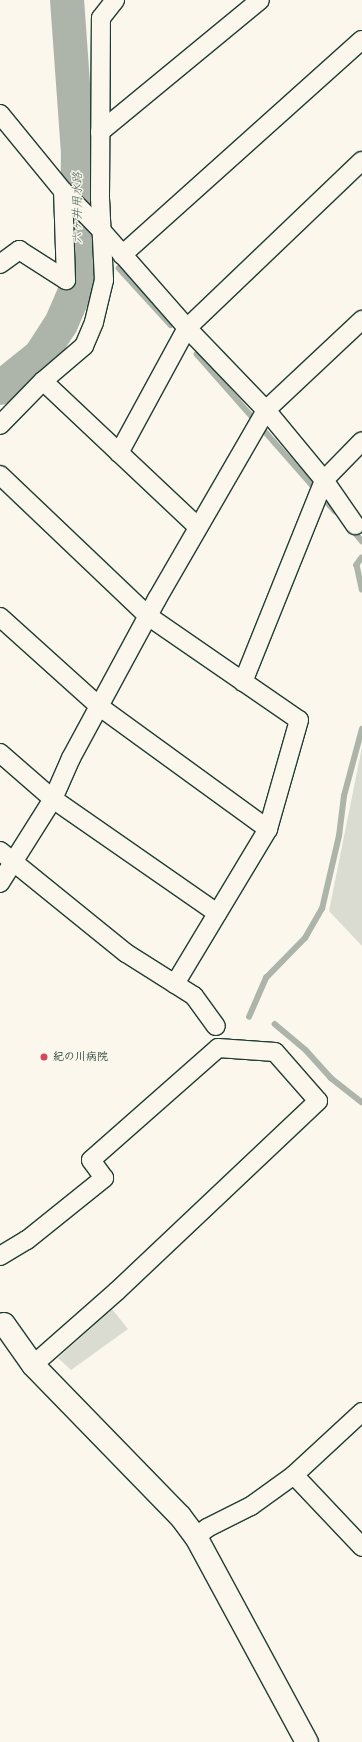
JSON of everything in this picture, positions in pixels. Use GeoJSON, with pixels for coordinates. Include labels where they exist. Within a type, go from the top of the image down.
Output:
{"type":"FeatureCollection","features":[{"type":"Feature","properties":{"kind":"street"},"geometry":{"type":"LineString","coordinates":[[0,425],[43,381],[84,346],[94,322],[104,280],[101,230],[101,18],[115,0]]}},
{"type":"Feature","properties":{"kind":"street"},"geometry":{"type":"LineString","coordinates":[[100,132],[260,0]]}},
{"type":"Feature","properties":{"kind":"street"},"geometry":{"type":"LineString","coordinates":[[122,255],[362,40]]}},
{"type":"Feature","properties":{"kind":"street"},"geometry":{"type":"LineString","coordinates":[[0,114],[63,191],[101,230],[187,328],[266,410],[324,480],[355,525]]}},
{"type":"Feature","properties":{"kind":"street"},"geometry":{"type":"LineString","coordinates":[[119,453],[187,328],[362,161]]}},
{"type":"Feature","properties":{"kind":"street"},"geometry":{"type":"LineString","coordinates":[[0,264],[19,250],[66,280],[63,191]]}},
{"type":"Feature","properties":{"kind":"street"},"geometry":{"type":"LineString","coordinates":[[0,883],[15,862],[53,799],[71,758],[148,616],[198,526],[266,410],[362,320]]}},
{"type":"Feature","properties":{"kind":"street"},"geometry":{"type":"LineString","coordinates":[[43,381],[198,526]]}},
{"type":"Feature","properties":{"kind":"street"},"geometry":{"type":"LineString","coordinates":[[243,682],[324,480],[362,441]]}},
{"type":"Feature","properties":{"kind":"street"},"geometry":{"type":"LineString","coordinates":[[0,475],[148,616],[299,720],[268,829],[175,984]]}},
{"type":"Feature","properties":{"kind":"street"},"geometry":{"type":"LineString","coordinates":[[0,617],[100,707],[268,829]]}},
{"type":"Feature","properties":{"kind":"street"},"geometry":{"type":"LineString","coordinates":[[0,753],[53,799],[217,913]]}},
{"type":"Feature","properties":{"kind":"street"},"geometry":{"type":"LineString","coordinates":[[0,851],[126,953],[194,996],[216,1026]]}},
{"type":"Feature","properties":{"kind":"street"},"geometry":{"type":"LineString","coordinates":[[0,1256],[27,1240],[104,1178],[91,1160],[218,1048],[275,1052],[318,1101],[117,1291],[33,1365]]}},
{"type":"Feature","properties":{"kind":"street"},"geometry":{"type":"LineString","coordinates":[[1,1324],[33,1365],[180,1516],[196,1537],[307,1742]]}},
{"type":"Feature","properties":{"kind":"street"},"geometry":{"type":"LineString","coordinates":[[196,1537],[207,1528],[251,1506],[294,1475],[362,1412]]}},
{"type":"Feature","properties":{"kind":"street"},"geometry":{"type":"LineString","coordinates":[[294,1475],[361,1545]]}},
{"type":"Feature","properties":{"kind":"shaded area"},"geometry":{"type":"Polygon","coordinates":[[[362,747],[362,946],[329,911],[362,747]]]}},
{"type":"Feature","properties":{"kind":"shaded area"},"geometry":{"type":"Polygon","coordinates":[[[112,1309],[128,1329],[71,1370],[58,1358],[112,1309]]]}},
{"type":"Feature","properties":{"kind":"waterway","name":"六ヶ井用水路"},"geometry":{"type":"LineString","coordinates":[[0,388],[40,356],[61,324],[79,282],[77,231],[78,153],[67,0]]}},
{"type":"Feature","properties":{"kind":"waterway"},"geometry":{"type":"LineString","coordinates":[[119,268],[171,325]]}},
{"type":"Feature","properties":{"kind":"waterway"},"geometry":{"type":"LineString","coordinates":[[197,354],[335,511]]}},
{"type":"Feature","properties":{"kind":"waterway"},"geometry":{"type":"LineString","coordinates":[[352,529],[362,541]]}},
{"type":"Feature","properties":{"kind":"waterway"},"geometry":{"type":"LineString","coordinates":[[362,558],[357,565],[362,589]]}},
{"type":"Feature","properties":{"kind":"waterway"},"geometry":{"type":"LineString","coordinates":[[249,1017],[266,978],[305,938],[322,909],[339,836],[344,796],[362,729]]}},
{"type":"Feature","properties":{"kind":"waterway"},"geometry":{"type":"LineString","coordinates":[[275,1024],[306,1050],[331,1078],[362,1102]]}},
{"type":"Feature","properties":{"kind":"place","name":"紀の川病院"},"geometry":{"type":"Point","coordinates":[44,1057]}}]}
